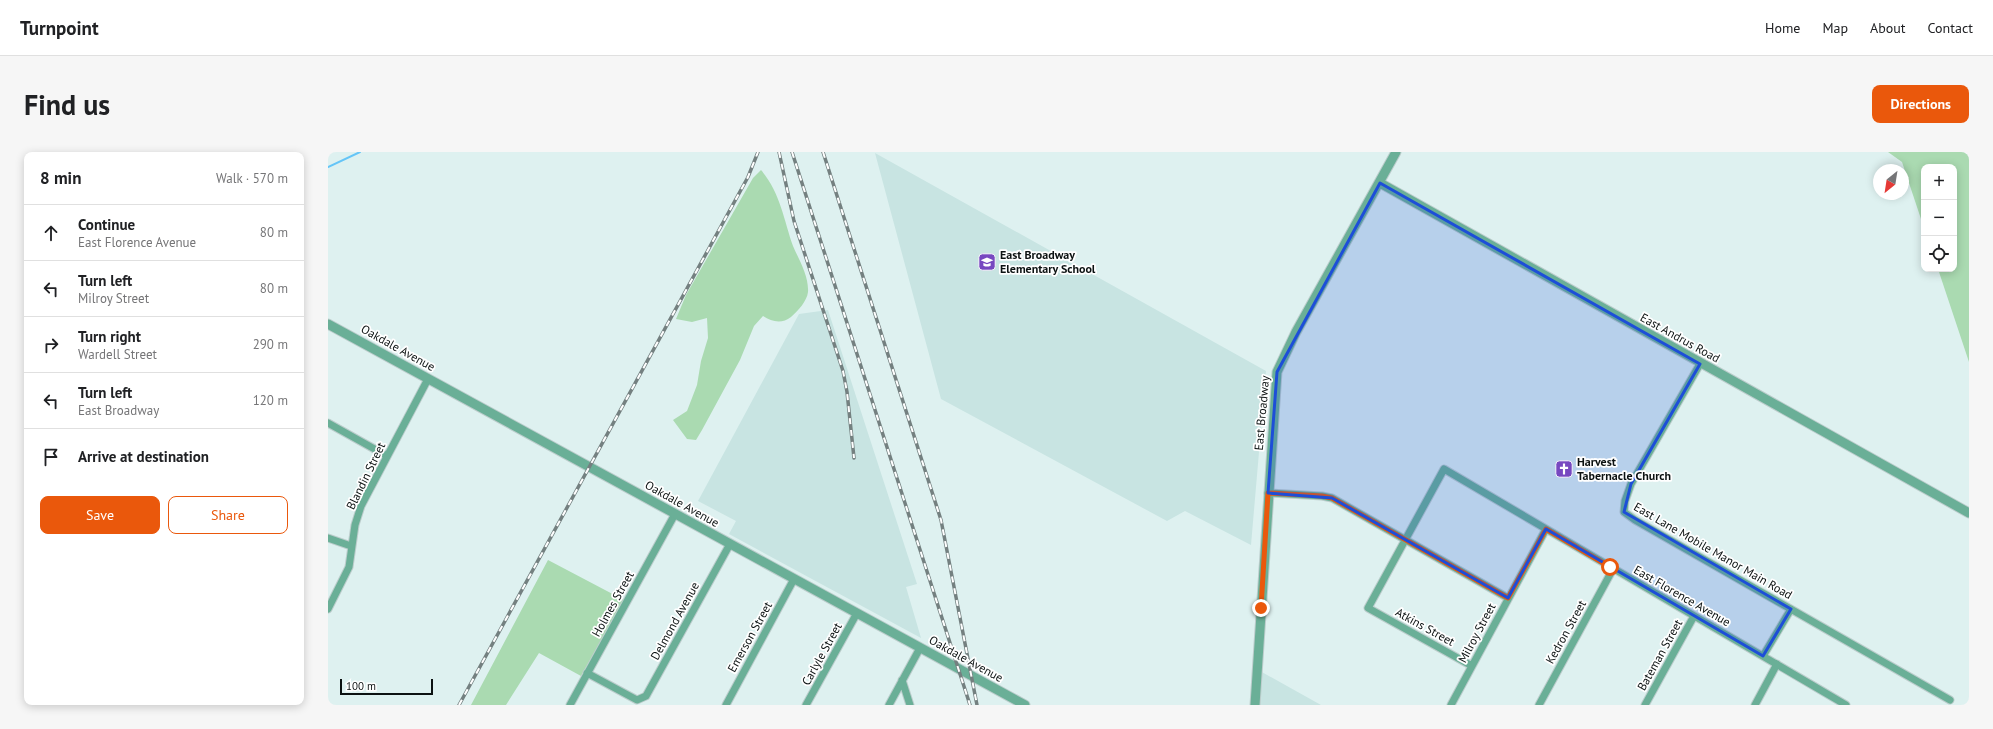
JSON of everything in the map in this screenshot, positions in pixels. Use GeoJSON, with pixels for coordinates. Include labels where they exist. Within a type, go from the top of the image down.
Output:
{"type":"FeatureCollection","features":[{"type":"Feature","properties":{"kind":"street","name":"East Broadway"},"geometry":{"type":"LineString","coordinates":[[1255,705],[1277,372],[1300,326],[1396,152]]}},
{"type":"Feature","properties":{"kind":"street","name":"East Andrus Road"},"geometry":{"type":"LineString","coordinates":[[1380,183],[1700,364],[1969,513]]}},
{"type":"Feature","properties":{"kind":"street","name":"Oakdale Avenue"},"geometry":{"type":"LineString","coordinates":[[328,324],[1025,705]]}},
{"type":"Feature","properties":{"kind":"street","name":"East Lane Mobile Manor Main Road"},"geometry":{"type":"LineString","coordinates":[[1700,364],[1634,478],[1626,497],[1624,512],[1635,520],[1950,700]]}},
{"type":"Feature","properties":{"kind":"street","name":"Blandin Street"},"geometry":{"type":"LineString","coordinates":[[328,608],[347,573],[351,562],[352,546],[361,506],[428,379]]}},
{"type":"Feature","properties":{"kind":"street"},"geometry":{"type":"LineString","coordinates":[[328,423],[387,456]]}},
{"type":"Feature","properties":{"kind":"street","name":"East Florence Avenue"},"geometry":{"type":"LineString","coordinates":[[1405,540],[1444,469],[1846,705]]}},
{"type":"Feature","properties":{"kind":"street"},"geometry":{"type":"LineString","coordinates":[[1268,493],[1322,496],[1332,498],[1508,598]]}},
{"type":"Feature","properties":{"kind":"street","name":"Holmes Street"},"geometry":{"type":"LineString","coordinates":[[570,705],[675,514]]}},
{"type":"Feature","properties":{"kind":"street","name":"Milroy Street"},"geometry":{"type":"LineString","coordinates":[[1452,705],[1546,529]]}},
{"type":"Feature","properties":{"kind":"street"},"geometry":{"type":"LineString","coordinates":[[328,538],[352,546]]}},
{"type":"Feature","properties":{"kind":"street","name":"Atkins Street"},"geometry":{"type":"LineString","coordinates":[[1405,540],[1368,608],[1472,666]]}},
{"type":"Feature","properties":{"kind":"street","name":"Delmond Avenue"},"geometry":{"type":"LineString","coordinates":[[588,673],[633,698],[640,700],[648,694],[730,544]]}},
{"type":"Feature","properties":{"kind":"street","name":"Kedron Street"},"geometry":{"type":"LineString","coordinates":[[1539,705],[1613,569]]}},
{"type":"Feature","properties":{"kind":"street","name":"Emerson Street"},"geometry":{"type":"LineString","coordinates":[[726,705],[794,579]]}},
{"type":"Feature","properties":{"kind":"street","name":"East Lane Mobile Manor Main Road"},"geometry":{"type":"LineString","coordinates":[[1763,656],[1791,609]]}},
{"type":"Feature","properties":{"kind":"street","name":"Carlyle Street"},"geometry":{"type":"LineString","coordinates":[[806,705],[856,613]]}},
{"type":"Feature","properties":{"kind":"street","name":"Bateman Street"},"geometry":{"type":"LineString","coordinates":[[1645,705],[1694,616]]}},
{"type":"Feature","properties":{"kind":"street"},"geometry":{"type":"LineString","coordinates":[[888,705],[920,648]]}},
{"type":"Feature","properties":{"kind":"street"},"geometry":{"type":"LineString","coordinates":[[1755,705],[1777,664]]}},
{"type":"Feature","properties":{"kind":"street"},"geometry":{"type":"LineString","coordinates":[[902,680],[910,705]]}},
{"type":"Feature","properties":{"kind":"highlighted area"},"geometry":{"type":"Polygon","coordinates":[[[1380,183],[1700,364],[1631,484],[1624,512],[1791,609],[1763,656],[1546,529],[1508,598],[1332,498],[1268,493],[1277,372],[1380,183]]]}},
{"type":"Feature","properties":{"kind":"shaded area","name":"East Broadway Elementary School"},"geometry":{"type":"Polygon","coordinates":[[[875,153],[1266,371],[1251,545],[1185,511],[1167,521],[941,399],[875,153]]]}},
{"type":"Feature","properties":{"kind":"shaded area"},"geometry":{"type":"Polygon","coordinates":[[[828,310],[917,584],[906,587],[921,638],[729,534],[736,521],[698,501],[799,314],[828,310]]]}},
{"type":"Feature","properties":{"kind":"shaded area"},"geometry":{"type":"Polygon","coordinates":[[[1260,671],[1321,705],[1258,705],[1260,671]]]}},
{"type":"Feature","properties":{"kind":"green space"},"geometry":{"type":"Polygon","coordinates":[[[1888,152],[1969,152],[1969,362],[1939,272],[1957,272],[1957,164],[1921,164],[1921,219],[1909,183],[1909,164],[1903,164],[1888,152]]]}},
{"type":"Feature","properties":{"kind":"green space"},"geometry":{"type":"Polygon","coordinates":[[[761,170],[773,188],[781,206],[793,246],[801,262],[807,280],[808,292],[799,309],[788,319],[784,321],[777,321],[770,320],[763,316],[754,326],[740,360],[702,430],[696,440],[687,439],[673,420],[687,411],[697,385],[701,361],[708,338],[707,318],[692,322],[676,319],[686,295],[753,178],[761,170]]]}},
{"type":"Feature","properties":{"kind":"green space"},"geometry":{"type":"Polygon","coordinates":[[[548,560],[624,600],[581,676],[539,653],[506,705],[471,705],[548,560]]]}},
{"type":"Feature","properties":{"kind":"waterway"},"geometry":{"type":"LineString","coordinates":[[328,167],[360,152]]}},
{"type":"Feature","properties":{"kind":"railway"},"geometry":{"type":"LineString","coordinates":[[459,705],[748,177],[758,152]]}},
{"type":"Feature","properties":{"kind":"railway"},"geometry":{"type":"LineString","coordinates":[[779,152],[794,221],[843,371],[847,392],[854,458]]}},
{"type":"Feature","properties":{"kind":"railway"},"geometry":{"type":"LineString","coordinates":[[792,152],[970,705]]}},
{"type":"Feature","properties":{"kind":"railway"},"geometry":{"type":"LineString","coordinates":[[823,152],[941,520],[977,705]]}},
{"type":"Feature","properties":{"kind":"place","name":"East Broadway Elementary School"},"geometry":{"type":"Point","coordinates":[987,262]}},
{"type":"Feature","properties":{"kind":"place","name":"Harvest Tabernacle Church"},"geometry":{"type":"Point","coordinates":[1564,469]}},
{"type":"Feature","properties":{"kind":"route"},"geometry":{"type":"LineString","coordinates":[[1261,608],[1268,493],[1322,496],[1332,498],[1508,598],[1546,529],[1610,567]]}}]}
